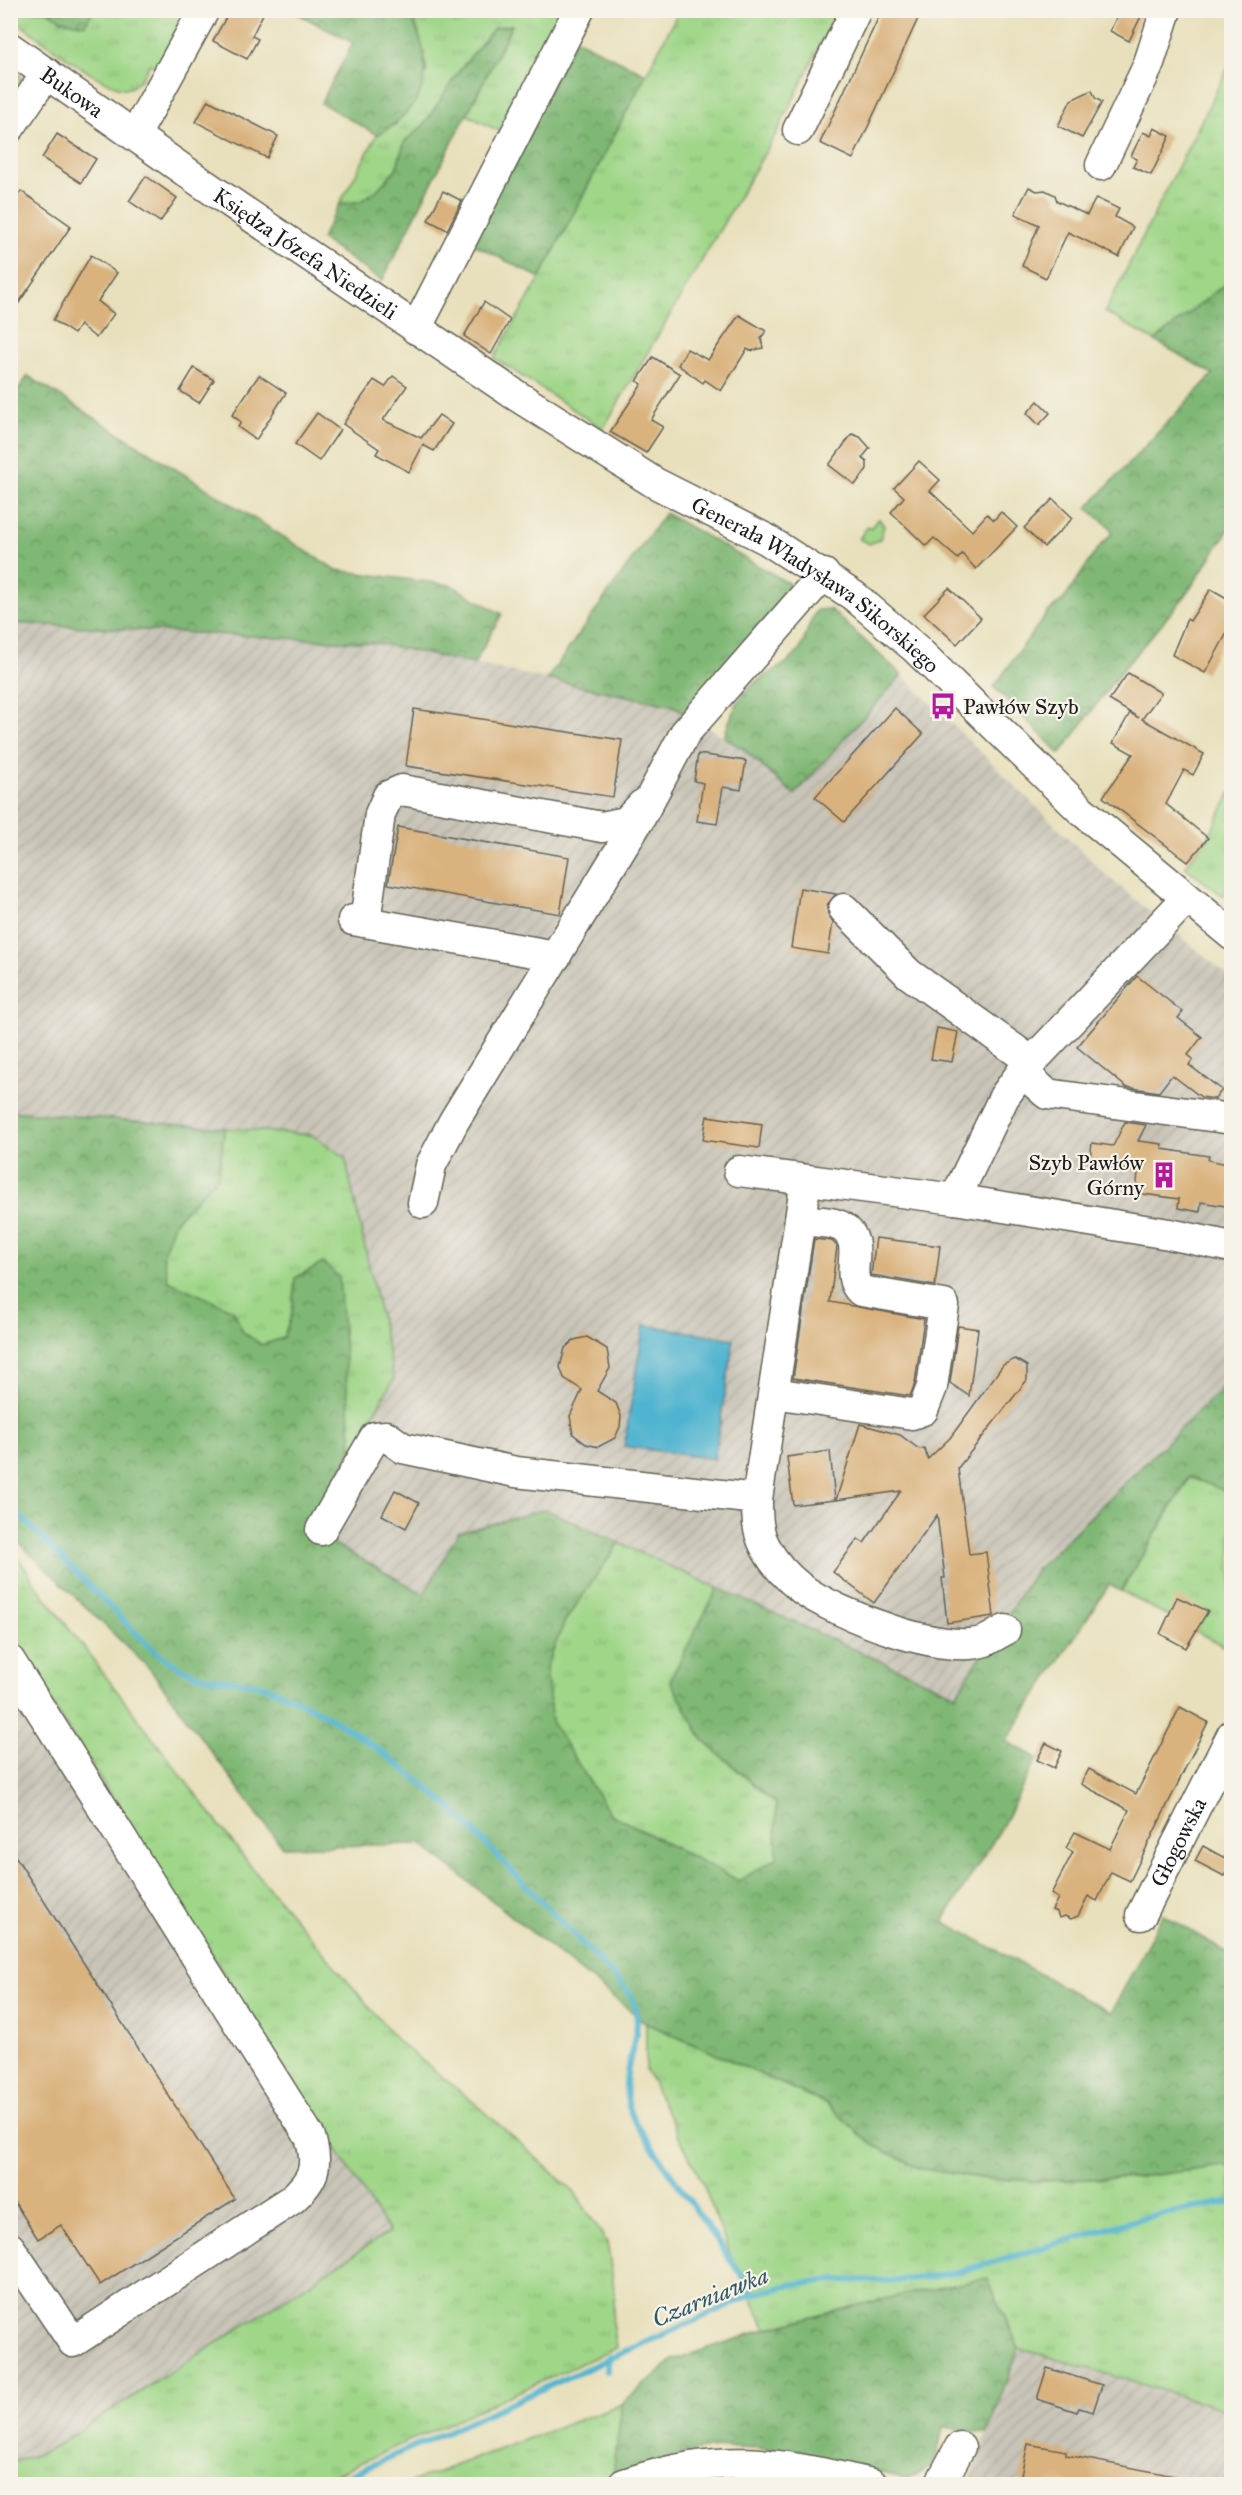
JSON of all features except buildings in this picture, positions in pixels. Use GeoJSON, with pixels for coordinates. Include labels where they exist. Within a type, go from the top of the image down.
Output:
{"type":"FeatureCollection","features":[{"type":"Feature","properties":{"kind":"street"},"geometry":{"type":"LineString","coordinates":[[135,135],[204,10]]}},
{"type":"Feature","properties":{"kind":"street"},"geometry":{"type":"LineString","coordinates":[[416,328],[579,10]]}},
{"type":"Feature","properties":{"kind":"street"},"geometry":{"type":"LineString","coordinates":[[798,130],[856,10]]}},
{"type":"Feature","properties":{"kind":"street"},"geometry":{"type":"LineString","coordinates":[[1101,165],[1148,66],[1166,10]]}},
{"type":"Feature","properties":{"kind":"street","name":"Bukowa"},"geometry":{"type":"LineString","coordinates":[[10,48],[135,135]]}},
{"type":"Feature","properties":{"kind":"street"},"geometry":{"type":"LineString","coordinates":[[10,127],[47,73]]}},
{"type":"Feature","properties":{"kind":"street","name":"Księdza Józefa Niedzieli"},"geometry":{"type":"LineString","coordinates":[[135,135],[416,328],[597,447]]}},
{"type":"Feature","properties":{"kind":"street","name":"Generała Władysława Sikorskiego"},"geometry":{"type":"LineString","coordinates":[[597,447],[655,483],[766,539],[824,574],[915,648],[1081,810],[1232,935]]}},
{"type":"Feature","properties":{"kind":"street"},"geometry":{"type":"LineString","coordinates":[[423,1203],[431,1165],[454,1121],[556,956],[685,733],[824,574]]}},
{"type":"Feature","properties":{"kind":"street"},"geometry":{"type":"LineString","coordinates":[[556,956],[359,921],[380,814],[388,796],[402,790],[602,827],[626,822],[651,795]]}},
{"type":"Feature","properties":{"kind":"street"},"geometry":{"type":"LineString","coordinates":[[955,1199],[1004,1097],[1027,1067],[1187,898]]}},
{"type":"Feature","properties":{"kind":"street"},"geometry":{"type":"LineString","coordinates":[[844,909],[909,974],[1027,1067],[1047,1094],[1232,1119]]}},
{"type":"Feature","properties":{"kind":"street"},"geometry":{"type":"LineString","coordinates":[[739,1171],[955,1199],[1169,1234],[1232,1247]]}},
{"type":"Feature","properties":{"kind":"street"},"geometry":{"type":"LineString","coordinates":[[806,1180],[757,1499],[757,1526],[765,1548],[782,1570],[803,1589],[861,1620],[922,1638],[958,1643],[984,1641],[1005,1630]]}},
{"type":"Feature","properties":{"kind":"street"},"geometry":{"type":"LineString","coordinates":[[774,1393],[912,1414],[923,1410],[932,1387],[944,1305],[861,1291],[855,1286],[853,1278],[855,1244],[848,1232],[841,1226],[800,1220]]}},
{"type":"Feature","properties":{"kind":"street"},"geometry":{"type":"LineString","coordinates":[[321,1530],[375,1437],[386,1436],[403,1448],[516,1472],[757,1499]]}},
{"type":"Feature","properties":{"kind":"street"},"geometry":{"type":"LineString","coordinates":[[10,1661],[310,2138],[315,2155],[313,2172],[306,2187],[291,2200],[73,2342],[10,2248]]}},
{"type":"Feature","properties":{"kind":"street","name":"Głogowska"},"geometry":{"type":"LineString","coordinates":[[1141,1915],[1232,1735]]}},
{"type":"Feature","properties":{"kind":"street"},"geometry":{"type":"LineString","coordinates":[[940,2484],[960,2447]]}},
{"type":"Feature","properties":{"kind":"street"},"geometry":{"type":"LineString","coordinates":[[624,2484],[681,2468],[734,2462],[793,2468],[872,2484]]}},
{"type":"Feature","properties":{"kind":"shaded area"},"geometry":{"type":"Polygon","coordinates":[[[10,623],[376,643],[674,706],[743,749],[793,795],[902,675],[1108,877],[1231,978],[1231,1379],[1036,1570],[956,1695],[545,1509],[458,1533],[424,1594],[307,1529],[394,1379],[312,1135],[11,1111],[10,623]]]}},
{"type":"Feature","properties":{"kind":"shaded area"},"geometry":{"type":"Polygon","coordinates":[[[10,1639],[389,2232],[48,2451],[11,2463],[10,1639]]]}},
{"type":"Feature","properties":{"kind":"shaded area"},"geometry":{"type":"Polygon","coordinates":[[[1019,2348],[1231,2411],[1231,2484],[968,2484],[1019,2348]]]}},
{"type":"Feature","properties":{"kind":"green space"},"geometry":{"type":"Polygon","coordinates":[[[10,11],[48,11],[61,20],[94,13],[93,11],[191,11],[160,68],[150,64],[139,81],[129,88],[119,87],[88,72],[11,18],[10,11]]]}},
{"type":"Feature","properties":{"kind":"green space"},"geometry":{"type":"Polygon","coordinates":[[[48,11],[93,11],[85,25],[61,20],[48,11]]]}},
{"type":"Feature","properties":{"kind":"green space"},"geometry":{"type":"Polygon","coordinates":[[[293,11],[408,11],[423,49],[425,66],[424,82],[409,110],[377,135],[321,103],[353,43],[293,11]]]}},
{"type":"Feature","properties":{"kind":"green space"},"geometry":{"type":"Polygon","coordinates":[[[408,11],[591,11],[507,135],[467,115],[512,25],[494,28],[460,70],[423,126],[405,141],[396,169],[377,190],[361,201],[339,205],[377,135],[396,124],[427,71],[418,30],[408,11]]]}},
{"type":"Feature","properties":{"kind":"green space"},"geometry":{"type":"Polygon","coordinates":[[[679,11],[837,11],[776,134],[603,429],[494,358],[540,278],[679,11]]]}},
{"type":"Feature","properties":{"kind":"green space"},"geometry":{"type":"Polygon","coordinates":[[[512,25],[382,281],[321,239],[339,205],[361,201],[377,190],[396,169],[405,141],[423,126],[460,70],[494,28],[512,25]]]}},
{"type":"Feature","properties":{"kind":"green space"},"geometry":{"type":"Polygon","coordinates":[[[576,39],[646,74],[540,278],[469,242],[576,39]]]}},
{"type":"Feature","properties":{"kind":"green space"},"geometry":{"type":"Polygon","coordinates":[[[1231,62],[1231,279],[1155,341],[1105,312],[1231,62]]]}},
{"type":"Feature","properties":{"kind":"green space"},"geometry":{"type":"Polygon","coordinates":[[[15,64],[22,82],[12,105],[10,70],[15,64]]]}},
{"type":"Feature","properties":{"kind":"green space"},"geometry":{"type":"Polygon","coordinates":[[[1231,279],[1231,526],[1186,595],[1119,674],[1060,754],[994,687],[1048,612],[1065,598],[1096,551],[1112,533],[1110,527],[1087,508],[1213,374],[1155,341],[1231,279]]]}},
{"type":"Feature","properties":{"kind":"green space"},"geometry":{"type":"Polygon","coordinates":[[[28,376],[336,570],[451,585],[502,614],[474,664],[376,643],[11,623],[11,400],[28,376]]]}},
{"type":"Feature","properties":{"kind":"green space"},"geometry":{"type":"Polygon","coordinates":[[[665,513],[790,584],[790,592],[685,713],[674,706],[547,679],[665,513]]]}},
{"type":"Feature","properties":{"kind":"green space"},"geometry":{"type":"Polygon","coordinates":[[[879,519],[884,526],[880,539],[870,544],[859,539],[868,526],[870,528],[879,519]]]}},
{"type":"Feature","properties":{"kind":"green space"},"geometry":{"type":"Polygon","coordinates":[[[830,609],[902,675],[794,795],[743,749],[724,737],[742,696],[755,683],[785,664],[796,654],[817,610],[830,609]]]}},
{"type":"Feature","properties":{"kind":"green space"},"geometry":{"type":"Polygon","coordinates":[[[1231,792],[1232,886],[1223,896],[1185,867],[1208,838],[1231,792]]]}},
{"type":"Feature","properties":{"kind":"green space"},"geometry":{"type":"Polygon","coordinates":[[[10,1111],[225,1128],[218,1177],[175,1221],[163,1254],[168,1281],[233,1310],[243,1332],[262,1345],[283,1338],[292,1314],[295,1278],[323,1263],[339,1277],[352,1451],[307,1529],[424,1594],[458,1533],[545,1509],[619,1543],[565,1621],[546,1667],[552,1723],[610,1814],[739,1881],[777,1858],[776,1804],[703,1740],[670,1680],[718,1588],[956,1695],[1036,1570],[1231,1379],[1231,1493],[1189,1477],[1121,1591],[1109,1585],[1006,1741],[1037,1758],[1002,1827],[943,1921],[1111,2013],[1163,1914],[1231,1955],[1231,2165],[1139,2177],[1037,2181],[980,2178],[918,2168],[871,2144],[827,2104],[646,2023],[421,1844],[282,1847],[149,1668],[11,1535],[10,1111]]]}},
{"type":"Feature","properties":{"kind":"green space"},"geometry":{"type":"Polygon","coordinates":[[[225,1128],[312,1135],[345,1157],[394,1379],[352,1451],[296,1278],[292,1314],[283,1338],[262,1345],[243,1332],[233,1310],[168,1281],[163,1254],[175,1221],[218,1176],[225,1128]]]}},
{"type":"Feature","properties":{"kind":"green space"},"geometry":{"type":"Polygon","coordinates":[[[1190,1477],[1231,1493],[1231,1650],[1121,1591],[1190,1477]]]}},
{"type":"Feature","properties":{"kind":"green space"},"geometry":{"type":"Polygon","coordinates":[[[619,1543],[718,1588],[670,1680],[703,1740],[776,1804],[777,1858],[739,1881],[610,1814],[552,1723],[546,1667],[565,1621],[619,1543]]]}},
{"type":"Feature","properties":{"kind":"green space"},"geometry":{"type":"Polygon","coordinates":[[[10,1545],[36,1585],[252,1868],[399,2042],[482,2109],[575,2193],[607,2242],[615,2294],[612,2322],[616,2348],[313,2484],[11,2484],[11,2463],[48,2451],[389,2232],[11,1639],[10,1545]]]}},
{"type":"Feature","properties":{"kind":"green space"},"geometry":{"type":"Polygon","coordinates":[[[646,2023],[827,2104],[871,2144],[918,2168],[980,2178],[1037,2181],[1139,2177],[1231,2165],[1231,2411],[1019,2348],[987,2278],[879,2300],[766,2329],[729,2252],[703,2184],[646,2070],[646,2023]]]}},
{"type":"Feature","properties":{"kind":"green space"},"geometry":{"type":"Polygon","coordinates":[[[987,2278],[1019,2348],[987,2434],[943,2427],[937,2455],[934,2462],[924,2472],[904,2478],[770,2449],[728,2447],[684,2454],[613,2476],[622,2404],[673,2360],[766,2329],[879,2300],[987,2278]]]}},
{"type":"Feature","properties":{"kind":"green space"},"geometry":{"type":"Polygon","coordinates":[[[622,2404],[612,2484],[405,2484],[622,2404]]]}},
{"type":"Feature","properties":{"kind":"water"},"geometry":{"type":"Polygon","coordinates":[[[644,1325],[734,1339],[714,1459],[624,1446],[644,1325]]]}},
{"type":"Feature","properties":{"kind":"waterway"},"geometry":{"type":"LineString","coordinates":[[10,1506],[150,1647],[168,1661],[195,1674],[261,1685],[294,1699],[343,1725],[410,1774],[452,1809],[621,1983],[634,2002],[637,2017],[626,2087],[628,2104],[635,2122],[754,2294]]}},
{"type":"Feature","properties":{"kind":"waterway","name":"Czarniawka"},"geometry":{"type":"LineString","coordinates":[[330,2484],[754,2294],[795,2284],[838,2280],[890,2281],[937,2276],[973,2268],[1147,2217],[1232,2201]]}},
{"type":"Feature","properties":{"kind":"waterway"},"geometry":{"type":"LineString","coordinates":[[607,2371],[609,2357]]}},
{"type":"Feature","properties":{"kind":"place","name":"Pawłów Szyb"},"geometry":{"type":"Point","coordinates":[943,706]}},
{"type":"Feature","properties":{"kind":"place","name":"Szyb Pawłów Górny"},"geometry":{"type":"Point","coordinates":[1164,1175]}}]}
